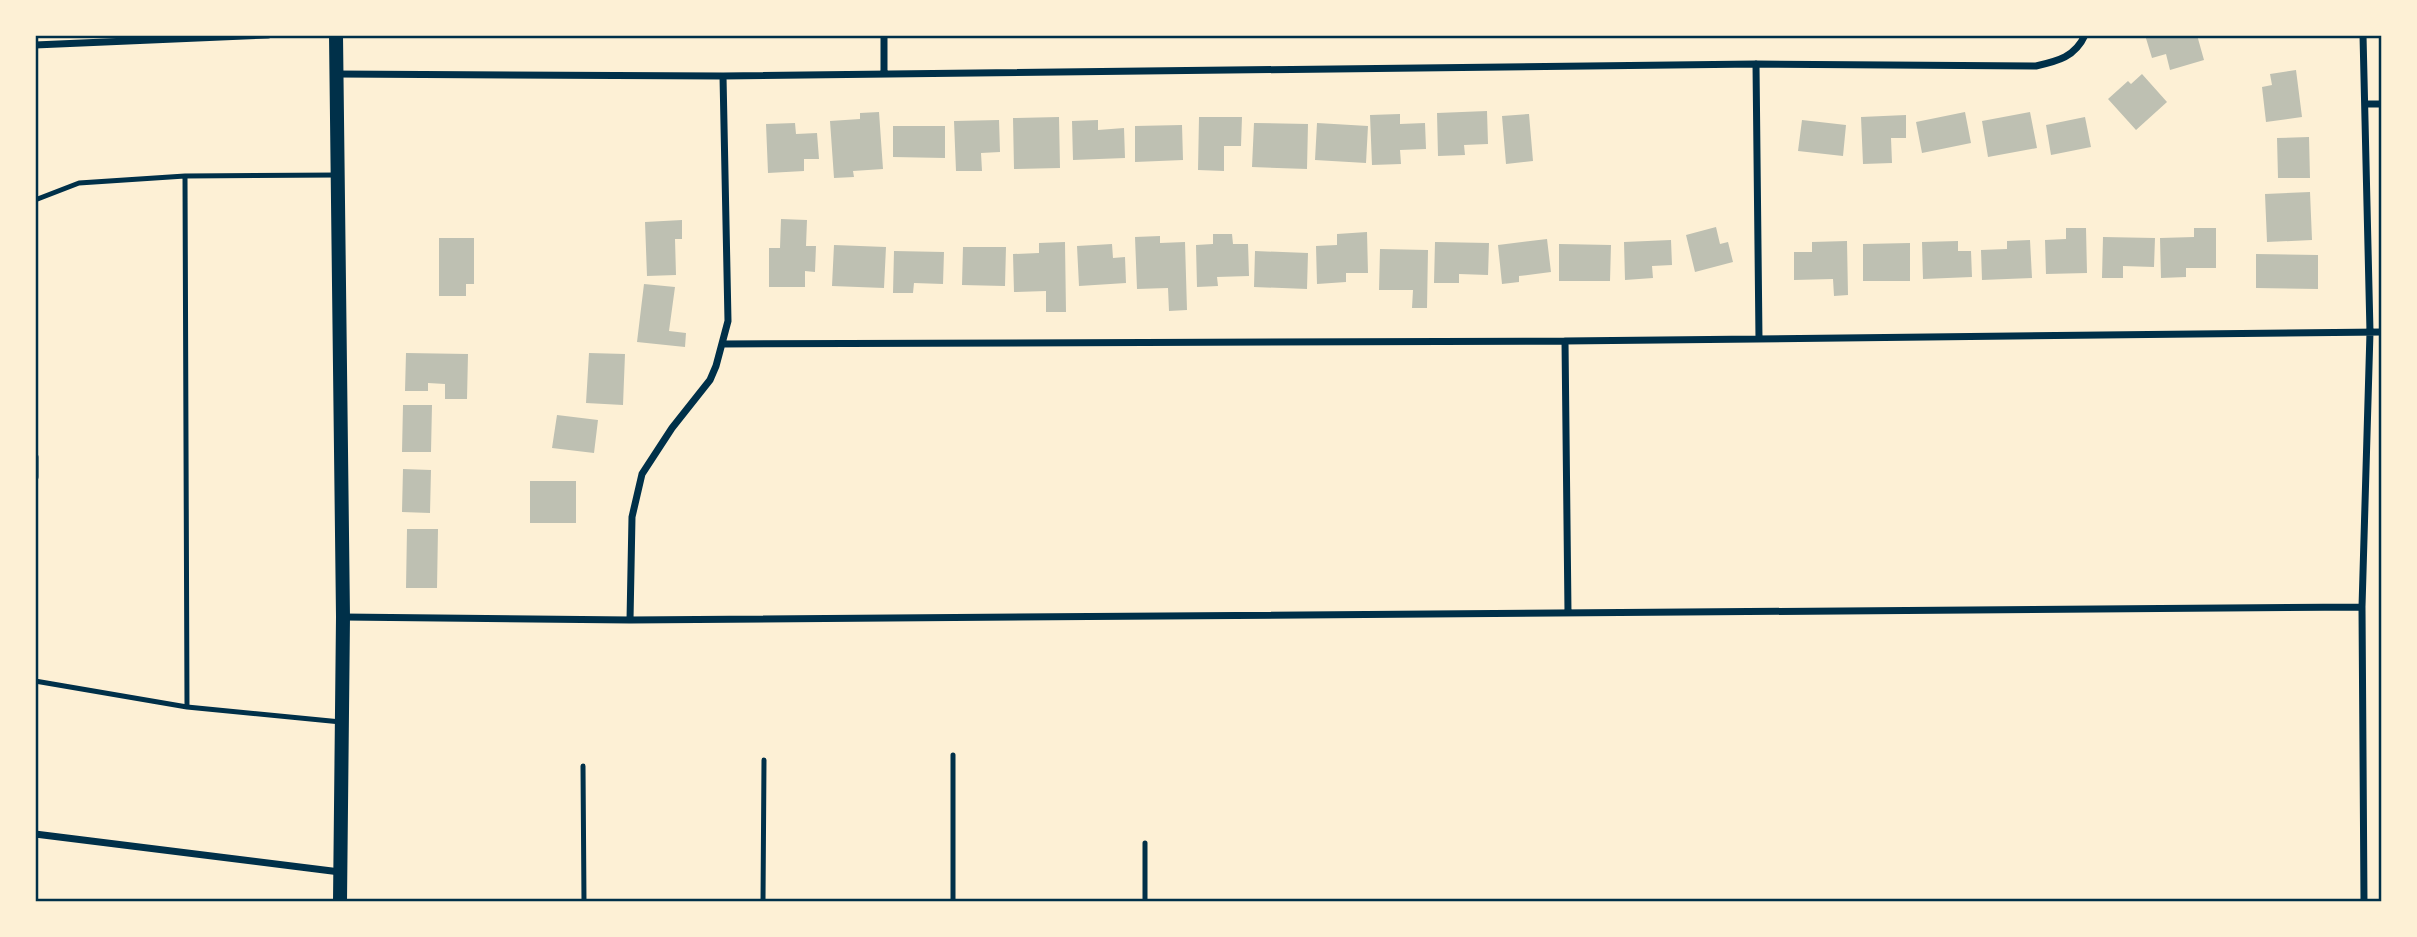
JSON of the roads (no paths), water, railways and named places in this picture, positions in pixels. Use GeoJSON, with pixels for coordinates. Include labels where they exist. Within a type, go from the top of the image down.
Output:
{"type":"FeatureCollection","features":[{"type":"Feature","properties":{"kind":"main road"},"geometry":{"type":"LineString","coordinates":[[336,35],[343,617],[340,902]]}},
{"type":"Feature","properties":{"kind":"street"},"geometry":{"type":"LineString","coordinates":[[35,45],[268,35]]}},
{"type":"Feature","properties":{"kind":"street"},"geometry":{"type":"LineString","coordinates":[[884,35],[884,73]]}},
{"type":"Feature","properties":{"kind":"street"},"geometry":{"type":"LineString","coordinates":[[336,74],[723,76],[1756,64],[2036,66],[2063,60],[2081,44],[2085,35]]}},
{"type":"Feature","properties":{"kind":"street"},"geometry":{"type":"LineString","coordinates":[[2363,35],[2370,332],[2362,607],[2364,902]]}},
{"type":"Feature","properties":{"kind":"street"},"geometry":{"type":"LineString","coordinates":[[1756,64],[1759,339]]}},
{"type":"Feature","properties":{"kind":"street"},"geometry":{"type":"LineString","coordinates":[[630,620],[632,517],[642,474],[672,428],[709,380],[716,366],[728,321],[723,76]]}},
{"type":"Feature","properties":{"kind":"street"},"geometry":{"type":"LineString","coordinates":[[2365,104],[2382,104]]}},
{"type":"Feature","properties":{"kind":"street"},"geometry":{"type":"LineString","coordinates":[[722,344],[1565,341],[2382,332]]}},
{"type":"Feature","properties":{"kind":"street"},"geometry":{"type":"LineString","coordinates":[[1565,341],[1568,613]]}},
{"type":"Feature","properties":{"kind":"street"},"geometry":{"type":"LineString","coordinates":[[35,457],[35,477]]}},
{"type":"Feature","properties":{"kind":"street"},"geometry":{"type":"LineString","coordinates":[[343,617],[630,620],[2362,607]]}},
{"type":"Feature","properties":{"kind":"street"},"geometry":{"type":"LineString","coordinates":[[35,834],[340,872]]}},
{"type":"Feature","properties":{"kind":"lane"},"geometry":{"type":"LineString","coordinates":[[185,176],[187,708]]}},
{"type":"Feature","properties":{"kind":"lane"},"geometry":{"type":"LineString","coordinates":[[35,200],[79,183],[185,176],[337,176]]}},
{"type":"Feature","properties":{"kind":"lane"},"geometry":{"type":"LineString","coordinates":[[35,681],[187,708],[341,722]]}},
{"type":"Feature","properties":{"kind":"lane"},"geometry":{"type":"LineString","coordinates":[[953,755],[953,902]]}},
{"type":"Feature","properties":{"kind":"lane"},"geometry":{"type":"LineString","coordinates":[[763,902],[764,760]]}},
{"type":"Feature","properties":{"kind":"lane"},"geometry":{"type":"LineString","coordinates":[[583,766],[584,902]]}},
{"type":"Feature","properties":{"kind":"lane"},"geometry":{"type":"LineString","coordinates":[[1145,902],[1146,843]]}},
{"type":"Feature","properties":{"kind":"lane"},"geometry":{"type":"LineString","coordinates":[[1935,902],[1943,902]]}}]}
